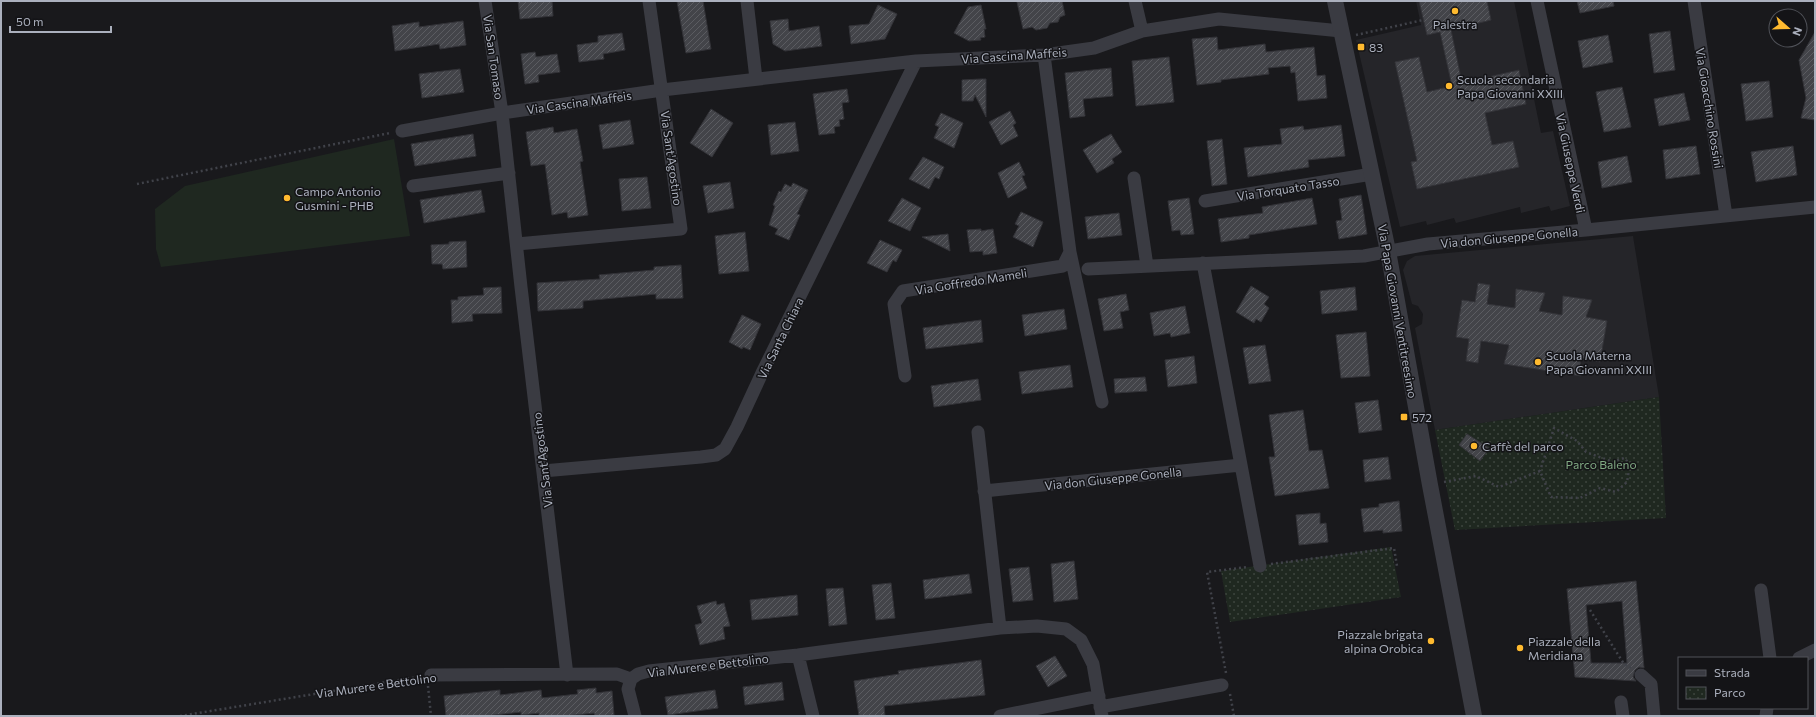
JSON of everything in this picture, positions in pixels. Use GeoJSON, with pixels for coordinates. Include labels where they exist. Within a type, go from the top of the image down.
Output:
{"type":"FeatureCollection","features":[{"type":"Feature","properties":{"kind":"street","name":"Via San Tomaso"},"geometry":{"type":"LineString","coordinates":[[485,1],[502,113]]}},
{"type":"Feature","properties":{"kind":"street"},"geometry":{"type":"LineString","coordinates":[[649,1],[662,90]]}},
{"type":"Feature","properties":{"kind":"street"},"geometry":{"type":"LineString","coordinates":[[747,1],[756,79]]}},
{"type":"Feature","properties":{"kind":"street"},"geometry":{"type":"LineString","coordinates":[[1135,1],[1142,31]]}},
{"type":"Feature","properties":{"kind":"street","name":"Via Papa Giovanni Ventitreesimo"},"geometry":{"type":"LineString","coordinates":[[1334,1],[1388,251],[1430,485],[1474,716]]}},
{"type":"Feature","properties":{"kind":"street","name":"Via Giuseppe Verdi"},"geometry":{"type":"LineString","coordinates":[[1537,1],[1586,230]]}},
{"type":"Feature","properties":{"kind":"street","name":"Via Gioacchino Rossini"},"geometry":{"type":"LineString","coordinates":[[1694,1],[1726,216]]}},
{"type":"Feature","properties":{"kind":"street","name":"Via Cascina Maffeis"},"geometry":{"type":"LineString","coordinates":[[402,131],[502,113],[662,90],[916,61],[1044,55],[1094,48],[1142,31],[1219,19],[1342,34]]}},
{"type":"Feature","properties":{"kind":"street"},"geometry":{"type":"LineString","coordinates":[[1044,55],[1070,252],[1102,402]]}},
{"type":"Feature","properties":{"kind":"street","name":"Via Santa Chiara"},"geometry":{"type":"LineString","coordinates":[[543,472],[701,457],[716,455],[724,450],[737,428],[762,373],[916,61]]}},
{"type":"Feature","properties":{"kind":"street","name":"Via Sant'Agostino"},"geometry":{"type":"LineString","coordinates":[[517,244],[681,229],[662,90]]}},
{"type":"Feature","properties":{"kind":"street","name":"Via Sant'Agostino"},"geometry":{"type":"LineString","coordinates":[[502,113],[567,675]]}},
{"type":"Feature","properties":{"kind":"street"},"geometry":{"type":"LineString","coordinates":[[414,186],[509,173]]}},
{"type":"Feature","properties":{"kind":"street","name":"Via Torquato Tasso"},"geometry":{"type":"LineString","coordinates":[[1205,201],[1372,174]]}},
{"type":"Feature","properties":{"kind":"street"},"geometry":{"type":"LineString","coordinates":[[1134,178],[1147,266]]}},
{"type":"Feature","properties":{"kind":"street","name":"Via don Giuseppe Gonella"},"geometry":{"type":"LineString","coordinates":[[1088,269],[1364,256],[1428,244],[1815,207]]}},
{"type":"Feature","properties":{"kind":"street","name":"Via Goffredo Mameli"},"geometry":{"type":"LineString","coordinates":[[905,376],[894,304],[903,292],[1063,266],[1070,252]]}},
{"type":"Feature","properties":{"kind":"street"},"geometry":{"type":"LineString","coordinates":[[1203,263],[1260,566]]}},
{"type":"Feature","properties":{"kind":"street"},"geometry":{"type":"LineString","coordinates":[[978,432],[1000,628]]}},
{"type":"Feature","properties":{"kind":"street","name":"Via don Giuseppe Gonella"},"geometry":{"type":"LineString","coordinates":[[984,491],[1241,465]]}},
{"type":"Feature","properties":{"kind":"street"},"geometry":{"type":"LineString","coordinates":[[1762,590],[1770,657]]}},
{"type":"Feature","properties":{"kind":"street","name":"Via Murere e Bettolino"},"geometry":{"type":"LineString","coordinates":[[429,676],[617,674],[631,679],[638,674],[649,672],[798,655],[1000,628],[1037,626],[1066,629],[1081,640],[1094,664],[1100,706]]}},
{"type":"Feature","properties":{"kind":"street"},"geometry":{"type":"LineString","coordinates":[[1801,657],[1815,650]]}},
{"type":"Feature","properties":{"kind":"street"},"geometry":{"type":"LineString","coordinates":[[798,655],[813,716]]}},
{"type":"Feature","properties":{"kind":"street"},"geometry":{"type":"LineString","coordinates":[[1641,675],[1651,684],[1654,716]]}},
{"type":"Feature","properties":{"kind":"street"},"geometry":{"type":"LineString","coordinates":[[631,679],[628,689],[635,716]]}},
{"type":"Feature","properties":{"kind":"street"},"geometry":{"type":"LineString","coordinates":[[1000,716],[1100,706],[1226,684]]}},
{"type":"Feature","properties":{"kind":"street"},"geometry":{"type":"LineString","coordinates":[[1621,702],[1623,716]]}},
{"type":"Feature","properties":{"kind":"path"},"geometry":{"type":"LineString","coordinates":[[1342,34],[1423,20]]}},
{"type":"Feature","properties":{"kind":"path"},"geometry":{"type":"LineString","coordinates":[[137,184],[402,131]]}},
{"type":"Feature","properties":{"kind":"path"},"geometry":{"type":"LineString","coordinates":[[1430,485],[1476,476],[1499,488],[1540,471],[1554,428],[1577,440],[1586,452],[1613,462],[1624,458],[1630,464],[1627,482],[1616,492],[1600,488],[1580,498],[1551,497],[1540,471]]}},
{"type":"Feature","properties":{"kind":"path"},"geometry":{"type":"LineString","coordinates":[[1234,716],[1226,684],[1207,572],[1394,548],[1397,566],[1399,565]]}},
{"type":"Feature","properties":{"kind":"path"},"geometry":{"type":"LineString","coordinates":[[1590,610],[1624,664],[1641,675]]}},
{"type":"Feature","properties":{"kind":"path"},"geometry":{"type":"LineString","coordinates":[[429,676],[431,716]]}},
{"type":"Feature","properties":{"kind":"path","name":"Via Murere e Bettolino"},"geometry":{"type":"LineString","coordinates":[[180,716],[429,676]]}},
{"type":"Feature","properties":{"kind":"shaded area","name":"Scuola secondaria Papa Giovanni XXIII"},"geometry":{"type":"Polygon","coordinates":[[[1416,1],[1514,1],[1541,133],[1553,131],[1570,206],[1551,211],[1549,206],[1521,213],[1520,207],[1456,223],[1454,218],[1427,225],[1426,221],[1400,227],[1356,40],[1421,25],[1416,1]]]}},
{"type":"Feature","properties":{"kind":"shaded area","name":"Scuola Materna Papa Giovanni XXIII"},"geometry":{"type":"Polygon","coordinates":[[[1633,236],[1659,397],[1435,430],[1415,328],[1422,324],[1423,314],[1418,306],[1412,304],[1403,270],[1407,261],[1415,256],[1633,236]]]}},
{"type":"Feature","properties":{"kind":"green space","name":"Campo Antonio Gusmini - PHB"},"geometry":{"type":"Polygon","coordinates":[[[394,139],[410,236],[161,267],[156,249],[155,209],[185,186],[394,139]]]}},
{"type":"Feature","properties":{"kind":"green space","name":"Parco Baleno"},"geometry":{"type":"Polygon","coordinates":[[[1659,397],[1666,518],[1455,530],[1435,430],[1659,397]]]}},
{"type":"Feature","properties":{"kind":"green space"},"geometry":{"type":"Polygon","coordinates":[[[1391,547],[1401,597],[1230,622],[1221,571],[1391,547]]]}},
{"type":"Feature","properties":{"kind":"building"},"geometry":{"type":"Polygon","coordinates":[[[518,1],[552,1],[553,16],[520,19],[518,1]]]}},
{"type":"Feature","properties":{"kind":"building"},"geometry":{"type":"Polygon","coordinates":[[[677,1],[703,1],[711,49],[686,53],[677,1]]]}},
{"type":"Feature","properties":{"kind":"building"},"geometry":{"type":"Polygon","coordinates":[[[1062,1],[1065,15],[1060,17],[1058,22],[1050,23],[1047,28],[1036,30],[1032,27],[1023,29],[1017,2],[1062,1]]]}},
{"type":"Feature","properties":{"kind":"building"},"geometry":{"type":"Polygon","coordinates":[[[1419,1],[1487,1],[1491,20],[1451,30],[1462,83],[1519,70],[1526,104],[1485,113],[1492,145],[1513,141],[1519,167],[1417,189],[1411,162],[1417,161],[1395,62],[1419,57],[1427,92],[1452,86],[1440,32],[1427,35],[1419,1]]]}},
{"type":"Feature","properties":{"kind":"building"},"geometry":{"type":"Polygon","coordinates":[[[1577,1],[1613,1],[1614,6],[1580,13],[1577,1]]]}},
{"type":"Feature","properties":{"kind":"building"},"geometry":{"type":"Polygon","coordinates":[[[878,5],[897,14],[885,39],[851,44],[849,26],[869,24],[878,5]]]}},
{"type":"Feature","properties":{"kind":"building"},"geometry":{"type":"Polygon","coordinates":[[[981,5],[986,29],[984,29],[985,37],[980,38],[981,40],[969,41],[954,33],[968,7],[981,5]]]}},
{"type":"Feature","properties":{"kind":"building"},"geometry":{"type":"Polygon","coordinates":[[[788,19],[789,31],[819,26],[822,46],[785,51],[773,44],[770,21],[788,19]]]}},
{"type":"Feature","properties":{"kind":"building"},"geometry":{"type":"Polygon","coordinates":[[[463,21],[466,45],[440,49],[439,44],[395,51],[392,26],[419,22],[419,27],[463,21]]]}},
{"type":"Feature","properties":{"kind":"building"},"geometry":{"type":"Polygon","coordinates":[[[1670,31],[1675,70],[1654,73],[1649,34],[1670,31]]]}},
{"type":"Feature","properties":{"kind":"building"},"geometry":{"type":"Polygon","coordinates":[[[1815,32],[1815,120],[1801,118],[1806,98],[1799,60],[1806,48],[1808,48],[1808,44],[1815,32]]]}},
{"type":"Feature","properties":{"kind":"building"},"geometry":{"type":"Polygon","coordinates":[[[622,33],[625,50],[603,54],[604,59],[579,62],[577,45],[598,42],[598,36],[622,33]]]}},
{"type":"Feature","properties":{"kind":"building"},"geometry":{"type":"Polygon","coordinates":[[[1608,35],[1613,62],[1583,68],[1578,41],[1608,35]]]}},
{"type":"Feature","properties":{"kind":"building"},"geometry":{"type":"Polygon","coordinates":[[[1217,37],[1218,50],[1265,44],[1266,52],[1314,47],[1317,76],[1325,75],[1327,98],[1298,101],[1295,72],[1291,73],[1290,66],[1268,68],[1269,74],[1221,80],[1221,82],[1197,85],[1192,39],[1217,37]]]}},
{"type":"Feature","properties":{"kind":"building"},"geometry":{"type":"Polygon","coordinates":[[[535,52],[536,57],[557,54],[560,72],[538,75],[539,82],[525,84],[521,54],[535,52]]]}},
{"type":"Feature","properties":{"kind":"building"},"geometry":{"type":"Polygon","coordinates":[[[1169,57],[1174,102],[1136,106],[1132,61],[1169,57]]]}},
{"type":"Feature","properties":{"kind":"building"},"geometry":{"type":"Polygon","coordinates":[[[1111,68],[1113,96],[1083,99],[1085,116],[1070,118],[1065,73],[1111,68]]]}},
{"type":"Feature","properties":{"kind":"building"},"geometry":{"type":"Polygon","coordinates":[[[460,69],[464,92],[422,98],[419,74],[460,69]]]}},
{"type":"Feature","properties":{"kind":"building"},"geometry":{"type":"Polygon","coordinates":[[[986,79],[986,117],[975,95],[973,101],[962,101],[962,80],[986,79]]]}},
{"type":"Feature","properties":{"kind":"building"},"geometry":{"type":"Polygon","coordinates":[[[1769,81],[1773,117],[1746,121],[1741,84],[1769,81]]]}},
{"type":"Feature","properties":{"kind":"building"},"geometry":{"type":"Polygon","coordinates":[[[1622,87],[1631,127],[1604,132],[1596,92],[1622,87]]]}},
{"type":"Feature","properties":{"kind":"building"},"geometry":{"type":"Polygon","coordinates":[[[847,89],[849,102],[842,103],[844,119],[839,120],[840,126],[834,127],[835,133],[819,135],[813,94],[847,89]]]}},
{"type":"Feature","properties":{"kind":"building"},"geometry":{"type":"Polygon","coordinates":[[[1684,93],[1690,120],[1659,126],[1654,99],[1684,93]]]}},
{"type":"Feature","properties":{"kind":"building"},"geometry":{"type":"Polygon","coordinates":[[[711,109],[733,123],[712,157],[690,143],[711,109]]]}},
{"type":"Feature","properties":{"kind":"building"},"geometry":{"type":"Polygon","coordinates":[[[1010,111],[1016,123],[1013,125],[1018,136],[1001,145],[989,122],[1010,111]]]}},
{"type":"Feature","properties":{"kind":"building"},"geometry":{"type":"Polygon","coordinates":[[[941,113],[963,123],[954,148],[934,138],[939,127],[935,125],[941,113]]]}},
{"type":"Feature","properties":{"kind":"building"},"geometry":{"type":"Polygon","coordinates":[[[630,120],[634,144],[603,149],[599,125],[630,120]]]}},
{"type":"Feature","properties":{"kind":"building"},"geometry":{"type":"Polygon","coordinates":[[[795,122],[799,151],[771,155],[768,125],[795,122]]]}},
{"type":"Feature","properties":{"kind":"building"},"geometry":{"type":"Polygon","coordinates":[[[1341,125],[1345,156],[1308,160],[1309,167],[1248,177],[1244,148],[1282,144],[1280,129],[1303,126],[1304,130],[1341,125]]]}},
{"type":"Feature","properties":{"kind":"building"},"geometry":{"type":"Polygon","coordinates":[[[553,127],[554,133],[577,129],[583,161],[580,162],[588,215],[568,218],[567,212],[552,215],[545,164],[531,166],[526,132],[553,127]]]}},
{"type":"Feature","properties":{"kind":"building"},"geometry":{"type":"Polygon","coordinates":[[[473,134],[476,156],[415,166],[411,144],[473,134]]]}},
{"type":"Feature","properties":{"kind":"building"},"geometry":{"type":"Polygon","coordinates":[[[1111,134],[1122,152],[1112,159],[1114,163],[1097,173],[1083,150],[1111,134]]]}},
{"type":"Feature","properties":{"kind":"building"},"geometry":{"type":"Polygon","coordinates":[[[1222,139],[1227,184],[1212,186],[1207,141],[1222,139]]]}},
{"type":"Feature","properties":{"kind":"building"},"geometry":{"type":"Polygon","coordinates":[[[1696,146],[1700,174],[1666,179],[1663,150],[1696,146]]]}},
{"type":"Feature","properties":{"kind":"building"},"geometry":{"type":"Polygon","coordinates":[[[1793,146],[1797,175],[1756,182],[1751,152],[1793,146]]]}},
{"type":"Feature","properties":{"kind":"building"},"geometry":{"type":"Polygon","coordinates":[[[1627,156],[1632,182],[1602,188],[1598,162],[1627,156]]]}},
{"type":"Feature","properties":{"kind":"building"},"geometry":{"type":"Polygon","coordinates":[[[923,157],[944,167],[939,179],[935,177],[929,189],[909,179],[923,157]]]}},
{"type":"Feature","properties":{"kind":"building"},"geometry":{"type":"Polygon","coordinates":[[[1019,162],[1025,175],[1022,176],[1027,188],[1008,198],[998,173],[1019,162]]]}},
{"type":"Feature","properties":{"kind":"building"},"geometry":{"type":"Polygon","coordinates":[[[647,177],[651,208],[622,211],[619,179],[647,177]]]}},
{"type":"Feature","properties":{"kind":"building"},"geometry":{"type":"Polygon","coordinates":[[[730,182],[734,208],[708,213],[703,186],[730,182]]]}},
{"type":"Feature","properties":{"kind":"building"},"geometry":{"type":"Polygon","coordinates":[[[793,183],[808,190],[797,214],[800,215],[789,240],[775,234],[778,229],[769,225],[775,206],[773,205],[779,191],[781,192],[785,184],[791,187],[793,183]]]}},
{"type":"Feature","properties":{"kind":"building"},"geometry":{"type":"Polygon","coordinates":[[[481,190],[485,212],[424,223],[420,200],[481,190]]]}},
{"type":"Feature","properties":{"kind":"building"},"geometry":{"type":"Polygon","coordinates":[[[1361,195],[1367,234],[1339,239],[1336,221],[1342,220],[1339,199],[1361,195]]]}},
{"type":"Feature","properties":{"kind":"building"},"geometry":{"type":"Polygon","coordinates":[[[902,198],[921,208],[910,231],[888,221],[902,198]]]}},
{"type":"Feature","properties":{"kind":"building"},"geometry":{"type":"Polygon","coordinates":[[[1189,198],[1194,234],[1181,235],[1180,230],[1172,231],[1168,201],[1189,198]]]}},
{"type":"Feature","properties":{"kind":"building"},"geometry":{"type":"Polygon","coordinates":[[[1312,198],[1317,224],[1249,235],[1249,238],[1221,242],[1218,219],[1263,213],[1262,207],[1312,198]]]}},
{"type":"Feature","properties":{"kind":"building"},"geometry":{"type":"Polygon","coordinates":[[[1021,212],[1043,222],[1033,247],[1013,237],[1019,226],[1015,224],[1021,212]]]}},
{"type":"Feature","properties":{"kind":"building"},"geometry":{"type":"Polygon","coordinates":[[[1119,213],[1122,235],[1088,239],[1085,217],[1119,213]]]}},
{"type":"Feature","properties":{"kind":"building"},"geometry":{"type":"Polygon","coordinates":[[[981,229],[981,231],[993,229],[997,253],[983,255],[983,251],[970,252],[967,230],[981,229]]]}},
{"type":"Feature","properties":{"kind":"building"},"geometry":{"type":"Polygon","coordinates":[[[745,232],[749,271],[719,274],[715,236],[745,232]]]}},
{"type":"Feature","properties":{"kind":"building"},"geometry":{"type":"Polygon","coordinates":[[[948,234],[950,251],[922,237],[948,234]]]}},
{"type":"Feature","properties":{"kind":"building"},"geometry":{"type":"Polygon","coordinates":[[[880,240],[902,250],[896,262],[893,260],[887,272],[867,263],[880,240]]]}},
{"type":"Feature","properties":{"kind":"building"},"geometry":{"type":"Polygon","coordinates":[[[466,241],[467,267],[443,269],[442,264],[432,264],[431,245],[466,241]]]}},
{"type":"Feature","properties":{"kind":"building"},"geometry":{"type":"Polygon","coordinates":[[[681,265],[683,298],[656,299],[656,294],[583,301],[583,308],[538,311],[537,283],[600,279],[599,275],[654,270],[654,267],[681,265]]]}},
{"type":"Feature","properties":{"kind":"building"},"geometry":{"type":"Polygon","coordinates":[[[1478,283],[1490,285],[1487,304],[1515,308],[1516,289],[1545,293],[1539,311],[1562,315],[1563,296],[1592,300],[1586,317],[1607,321],[1600,362],[1580,358],[1581,376],[1504,364],[1509,345],[1481,341],[1478,363],[1466,361],[1469,339],[1456,337],[1462,300],[1475,302],[1478,283]]]}},
{"type":"Feature","properties":{"kind":"building"},"geometry":{"type":"Polygon","coordinates":[[[1251,286],[1269,297],[1264,304],[1269,308],[1261,322],[1256,319],[1254,323],[1236,312],[1251,286]]]}},
{"type":"Feature","properties":{"kind":"building"},"geometry":{"type":"Polygon","coordinates":[[[501,287],[502,313],[472,314],[473,321],[452,323],[451,300],[458,300],[458,297],[484,295],[483,288],[501,287]]]}},
{"type":"Feature","properties":{"kind":"building"},"geometry":{"type":"Polygon","coordinates":[[[1355,287],[1357,310],[1322,314],[1320,291],[1355,287]]]}},
{"type":"Feature","properties":{"kind":"building"},"geometry":{"type":"Polygon","coordinates":[[[1126,294],[1129,310],[1120,312],[1123,328],[1104,331],[1098,299],[1126,294]]]}},
{"type":"Feature","properties":{"kind":"building"},"geometry":{"type":"Polygon","coordinates":[[[1185,306],[1190,333],[1171,337],[1170,333],[1154,336],[1150,313],[1185,306]]]}},
{"type":"Feature","properties":{"kind":"building"},"geometry":{"type":"Polygon","coordinates":[[[1064,309],[1067,329],[1025,336],[1022,315],[1064,309]]]}},
{"type":"Feature","properties":{"kind":"building"},"geometry":{"type":"Polygon","coordinates":[[[742,315],[761,324],[750,350],[743,347],[742,349],[729,342],[742,315]]]}},
{"type":"Feature","properties":{"kind":"building"},"geometry":{"type":"Polygon","coordinates":[[[981,320],[983,342],[926,349],[923,328],[981,320]]]}},
{"type":"Feature","properties":{"kind":"building"},"geometry":{"type":"Polygon","coordinates":[[[1366,332],[1370,376],[1341,378],[1336,335],[1366,332]]]}},
{"type":"Feature","properties":{"kind":"building"},"geometry":{"type":"Polygon","coordinates":[[[1265,345],[1271,381],[1249,384],[1243,348],[1265,345]]]}},
{"type":"Feature","properties":{"kind":"building"},"geometry":{"type":"Polygon","coordinates":[[[1194,356],[1197,383],[1168,387],[1165,360],[1194,356]]]}},
{"type":"Feature","properties":{"kind":"building"},"geometry":{"type":"Polygon","coordinates":[[[1070,365],[1073,387],[1022,394],[1019,372],[1070,365]]]}},
{"type":"Feature","properties":{"kind":"building"},"geometry":{"type":"Polygon","coordinates":[[[1145,377],[1147,391],[1115,393],[1114,379],[1145,377]]]}},
{"type":"Feature","properties":{"kind":"building"},"geometry":{"type":"Polygon","coordinates":[[[978,379],[981,400],[934,407],[931,386],[978,379]]]}},
{"type":"Feature","properties":{"kind":"building"},"geometry":{"type":"Polygon","coordinates":[[[1378,400],[1382,430],[1359,433],[1355,403],[1378,400]]]}},
{"type":"Feature","properties":{"kind":"building"},"geometry":{"type":"Polygon","coordinates":[[[1303,410],[1309,451],[1322,450],[1329,488],[1275,496],[1269,457],[1275,457],[1269,415],[1303,410]]]}},
{"type":"Feature","properties":{"kind":"building","name":"Caffè del parco"},"geometry":{"type":"Polygon","coordinates":[[[1467,434],[1489,448],[1480,461],[1459,445],[1467,434]]]}},
{"type":"Feature","properties":{"kind":"building"},"geometry":{"type":"Polygon","coordinates":[[[1388,457],[1391,479],[1365,482],[1363,460],[1388,457]]]}},
{"type":"Feature","properties":{"kind":"building"},"geometry":{"type":"Polygon","coordinates":[[[1399,501],[1402,531],[1383,533],[1383,530],[1364,532],[1361,509],[1379,507],[1379,504],[1399,501]]]}},
{"type":"Feature","properties":{"kind":"building"},"geometry":{"type":"Polygon","coordinates":[[[1320,513],[1320,524],[1326,523],[1328,542],[1299,545],[1296,515],[1320,513]]]}},
{"type":"Feature","properties":{"kind":"building"},"geometry":{"type":"Polygon","coordinates":[[[1074,561],[1078,599],[1054,602],[1051,564],[1074,561]]]}},
{"type":"Feature","properties":{"kind":"building"},"geometry":{"type":"Polygon","coordinates":[[[1029,567],[1033,600],[1013,602],[1009,569],[1029,567]]]}},
{"type":"Feature","properties":{"kind":"building"},"geometry":{"type":"Polygon","coordinates":[[[969,574],[972,593],[925,599],[923,580],[969,574]]]}},
{"type":"Feature","properties":{"kind":"building"},"geometry":{"type":"Polygon","coordinates":[[[1636,581],[1644,668],[1639,667],[1635,670],[1633,677],[1636,681],[1575,677],[1567,589],[1636,581]],[[1622,601],[1586,605],[1591,663],[1627,663],[1622,601]]]}},
{"type":"Feature","properties":{"kind":"building"},"geometry":{"type":"Polygon","coordinates":[[[891,583],[895,618],[876,620],[872,585],[891,583]]]}},
{"type":"Feature","properties":{"kind":"building"},"geometry":{"type":"Polygon","coordinates":[[[843,588],[847,624],[829,626],[826,589],[843,588]]]}},
{"type":"Feature","properties":{"kind":"building"},"geometry":{"type":"Polygon","coordinates":[[[797,595],[798,615],[752,620],[750,600],[797,595]]]}},
{"type":"Feature","properties":{"kind":"building"},"geometry":{"type":"Polygon","coordinates":[[[716,601],[717,605],[724,603],[730,626],[723,627],[725,639],[700,645],[695,625],[702,623],[697,606],[716,601]]]}},
{"type":"Feature","properties":{"kind":"building"},"geometry":{"type":"Polygon","coordinates":[[[1055,656],[1067,676],[1048,687],[1036,666],[1055,656]]]}},
{"type":"Feature","properties":{"kind":"building"},"geometry":{"type":"Polygon","coordinates":[[[981,660],[985,695],[884,706],[885,716],[859,716],[854,681],[899,674],[898,671],[981,660]]]}},
{"type":"Feature","properties":{"kind":"building"},"geometry":{"type":"Polygon","coordinates":[[[782,682],[784,700],[745,705],[743,687],[782,682]]]}},
{"type":"Feature","properties":{"kind":"building"},"geometry":{"type":"Polygon","coordinates":[[[596,688],[596,693],[612,691],[614,715],[595,716],[594,713],[565,716],[539,716],[539,713],[521,715],[521,712],[485,716],[446,716],[444,696],[500,690],[500,695],[541,690],[542,698],[578,694],[577,690],[596,688]]]}},
{"type":"Feature","properties":{"kind":"building"},"geometry":{"type":"Polygon","coordinates":[[[715,690],[718,708],[668,715],[665,697],[715,690]]]}},
{"type":"Feature","properties":{"kind":"place","name":"Palestra"},"geometry":{"type":"Point","coordinates":[1455,11]}},
{"type":"Feature","properties":{"kind":"place","name":"83"},"geometry":{"type":"Point","coordinates":[1361,47]}},
{"type":"Feature","properties":{"kind":"place","name":"Scuola secondaria Papa Giovanni XXIII"},"geometry":{"type":"Point","coordinates":[1449,86]}},
{"type":"Feature","properties":{"kind":"place","name":"Campo Antonio Gusmini - PHB"},"geometry":{"type":"Point","coordinates":[287,198]}},
{"type":"Feature","properties":{"kind":"place","name":"Scuola Materna Papa Giovanni XXIII"},"geometry":{"type":"Point","coordinates":[1538,362]}},
{"type":"Feature","properties":{"kind":"place","name":"572"},"geometry":{"type":"Point","coordinates":[1404,417]}},
{"type":"Feature","properties":{"kind":"place","name":"Caffè del parco"},"geometry":{"type":"Point","coordinates":[1474,446]}},
{"type":"Feature","properties":{"kind":"place","name":"Piazzale brigata alpina Orobica"},"geometry":{"type":"Point","coordinates":[1431,641]}},
{"type":"Feature","properties":{"kind":"place","name":"Piazzale della Meridiana"},"geometry":{"type":"Point","coordinates":[1520,648]}}]}
